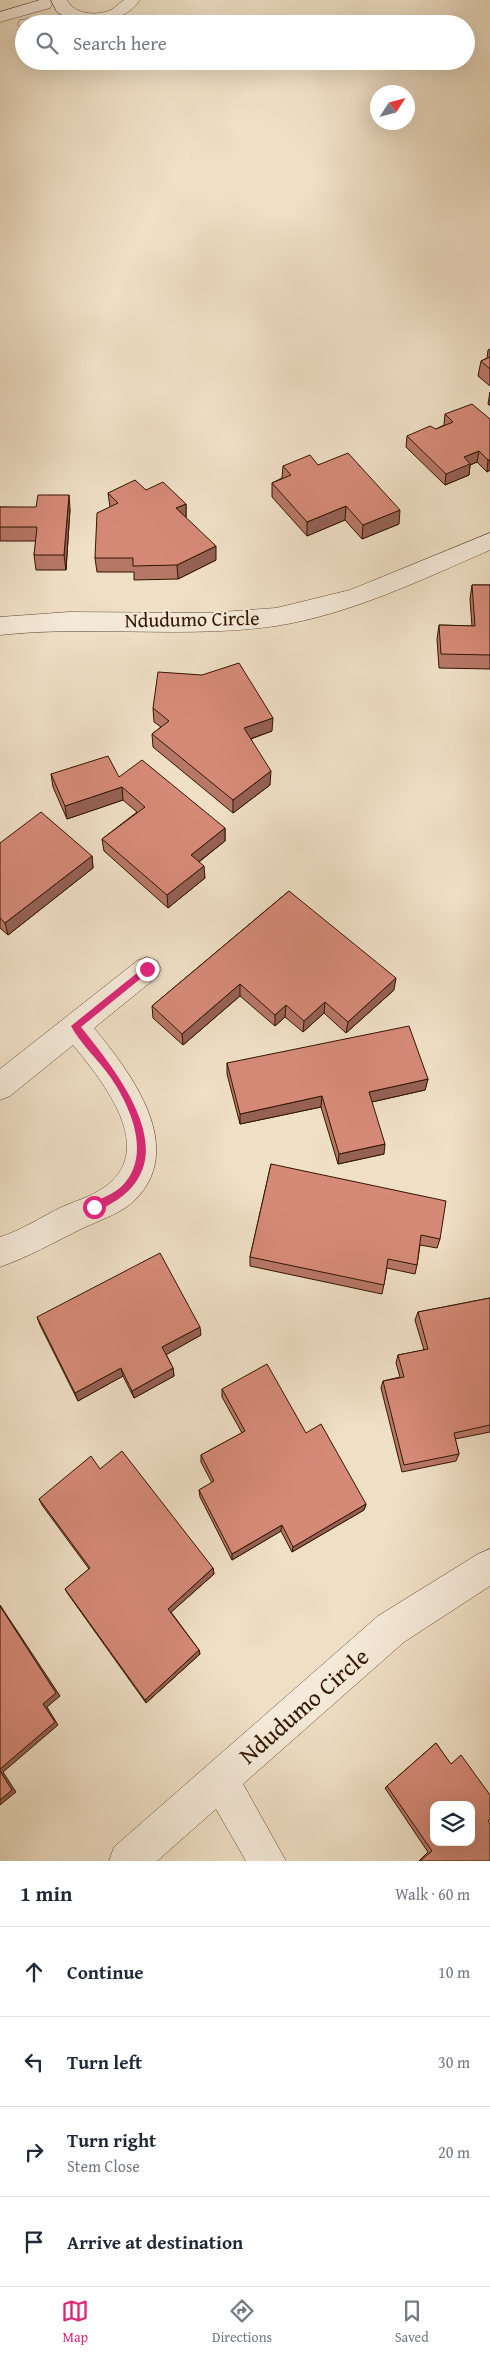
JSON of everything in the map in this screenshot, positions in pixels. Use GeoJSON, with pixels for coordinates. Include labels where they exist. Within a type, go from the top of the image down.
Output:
{"type":"FeatureCollection","features":[{"type":"Feature","properties":{"kind":"street"},"geometry":{"type":"LineString","coordinates":[[0,16],[30,9],[53,0]]}},
{"type":"Feature","properties":{"kind":"street"},"geometry":{"type":"LineString","coordinates":[[59,0],[62,8],[76,15]]}},
{"type":"Feature","properties":{"kind":"street"},"geometry":{"type":"LineString","coordinates":[[108,15],[116,14],[130,6],[132,0]]}},
{"type":"Feature","properties":{"kind":"street"},"geometry":{"type":"LineString","coordinates":[[0,30],[15,26]]}},
{"type":"Feature","properties":{"kind":"street","name":"Ndudumo Circle"},"geometry":{"type":"LineString","coordinates":[[0,626],[36,621],[217,622],[277,617],[336,602],[490,540]]}},
{"type":"Feature","properties":{"kind":"street"},"geometry":{"type":"LineString","coordinates":[[0,1087],[147,969]]}},
{"type":"Feature","properties":{"kind":"street"},"geometry":{"type":"LineString","coordinates":[[0,1252],[123,1191],[139,1170],[142,1144],[135,1113],[114,1075],[75,1026]]}},
{"type":"Feature","properties":{"kind":"street","name":"Ndudumo Circle"},"geometry":{"type":"LineString","coordinates":[[128,1861],[391,1629],[490,1566]]}},
{"type":"Feature","properties":{"kind":"street"},"geometry":{"type":"LineString","coordinates":[[220,1780],[267,1861]]}},
{"type":"Feature","properties":{"kind":"building"},"geometry":{"type":"Polygon","coordinates":[[[490,357],[490,369],[481,361],[490,357]]]}},
{"type":"Feature","properties":{"kind":"building"},"geometry":{"type":"Polygon","coordinates":[[[472,404],[490,419],[490,460],[479,451],[464,457],[470,464],[446,474],[407,436],[430,426],[436,429],[453,422],[445,414],[472,404]]]}},
{"type":"Feature","properties":{"kind":"building"},"geometry":{"type":"Polygon","coordinates":[[[348,453],[400,510],[363,525],[346,506],[307,522],[272,483],[291,475],[283,466],[310,455],[318,465],[348,453]]]}},
{"type":"Feature","properties":{"kind":"building"},"geometry":{"type":"Polygon","coordinates":[[[135,480],[146,490],[163,482],[186,504],[176,508],[216,546],[177,565],[133,566],[133,558],[95,558],[97,513],[118,503],[108,493],[135,480]]]}},
{"type":"Feature","properties":{"kind":"building"},"geometry":{"type":"Polygon","coordinates":[[[38,495],[69,495],[64,555],[34,555],[37,527],[0,527],[0,507],[36,507],[38,495]]]}},
{"type":"Feature","properties":{"kind":"building"},"geometry":{"type":"Polygon","coordinates":[[[472,585],[490,585],[490,655],[441,654],[439,625],[475,626],[472,585]]]}},
{"type":"Feature","properties":{"kind":"building"},"geometry":{"type":"Polygon","coordinates":[[[239,663],[273,718],[244,728],[271,771],[233,800],[152,734],[169,721],[153,708],[158,672],[202,675],[239,663]]]}},
{"type":"Feature","properties":{"kind":"building"},"geometry":{"type":"Polygon","coordinates":[[[108,756],[119,777],[142,760],[225,828],[191,855],[204,866],[167,895],[102,839],[145,807],[122,787],[65,806],[51,774],[108,756]]]}},
{"type":"Feature","properties":{"kind":"building"},"geometry":{"type":"Polygon","coordinates":[[[41,812],[92,856],[5,923],[0,918],[0,843],[41,812]]]}},
{"type":"Feature","properties":{"kind":"building"},"geometry":{"type":"Polygon","coordinates":[[[289,891],[396,978],[348,1022],[325,1002],[304,1021],[286,1005],[275,1015],[240,984],[182,1034],[152,1006],[289,891]]]}},
{"type":"Feature","properties":{"kind":"building"},"geometry":{"type":"Polygon","coordinates":[[[409,1026],[428,1079],[369,1092],[385,1144],[339,1154],[322,1096],[240,1114],[227,1063],[409,1026]]]}},
{"type":"Feature","properties":{"kind":"building"},"geometry":{"type":"Polygon","coordinates":[[[271,1164],[446,1201],[440,1239],[421,1235],[417,1265],[388,1259],[384,1285],[250,1257],[271,1164]]]}},
{"type":"Feature","properties":{"kind":"building"},"geometry":{"type":"Polygon","coordinates":[[[160,1253],[200,1327],[162,1347],[173,1368],[132,1391],[121,1368],[75,1393],[37,1317],[160,1253]]]}},
{"type":"Feature","properties":{"kind":"building"},"geometry":{"type":"Polygon","coordinates":[[[490,1298],[490,1425],[454,1433],[459,1454],[404,1465],[383,1381],[404,1377],[398,1355],[428,1349],[418,1312],[490,1298]]]}},
{"type":"Feature","properties":{"kind":"building"},"geometry":{"type":"Polygon","coordinates":[[[267,1364],[306,1433],[321,1424],[366,1504],[293,1547],[282,1525],[232,1554],[199,1490],[214,1481],[201,1455],[245,1431],[222,1389],[267,1364]]]}},
{"type":"Feature","properties":{"kind":"building"},"geometry":{"type":"Polygon","coordinates":[[[122,1451],[213,1568],[168,1609],[199,1650],[145,1700],[65,1589],[90,1568],[39,1499],[91,1456],[100,1469],[122,1451]]]}},
{"type":"Feature","properties":{"kind":"building"},"geometry":{"type":"Polygon","coordinates":[[[0,1606],[56,1693],[43,1704],[55,1722],[0,1769],[0,1606]]]}},
{"type":"Feature","properties":{"kind":"building"},"geometry":{"type":"Polygon","coordinates":[[[436,1743],[451,1764],[461,1755],[490,1795],[490,1819],[488,1821],[490,1824],[490,1861],[420,1861],[432,1851],[387,1786],[436,1743]]]}},
{"type":"Feature","properties":{"kind":"building"},"geometry":{"type":"Polygon","coordinates":[[[0,1771],[12,1790],[0,1800],[0,1771]]]}},
{"type":"Feature","properties":{"kind":"route"},"geometry":{"type":"LineString","coordinates":[[94,1207],[123,1191],[139,1170],[142,1144],[135,1113],[114,1075],[75,1026],[147,969]]}}]}
